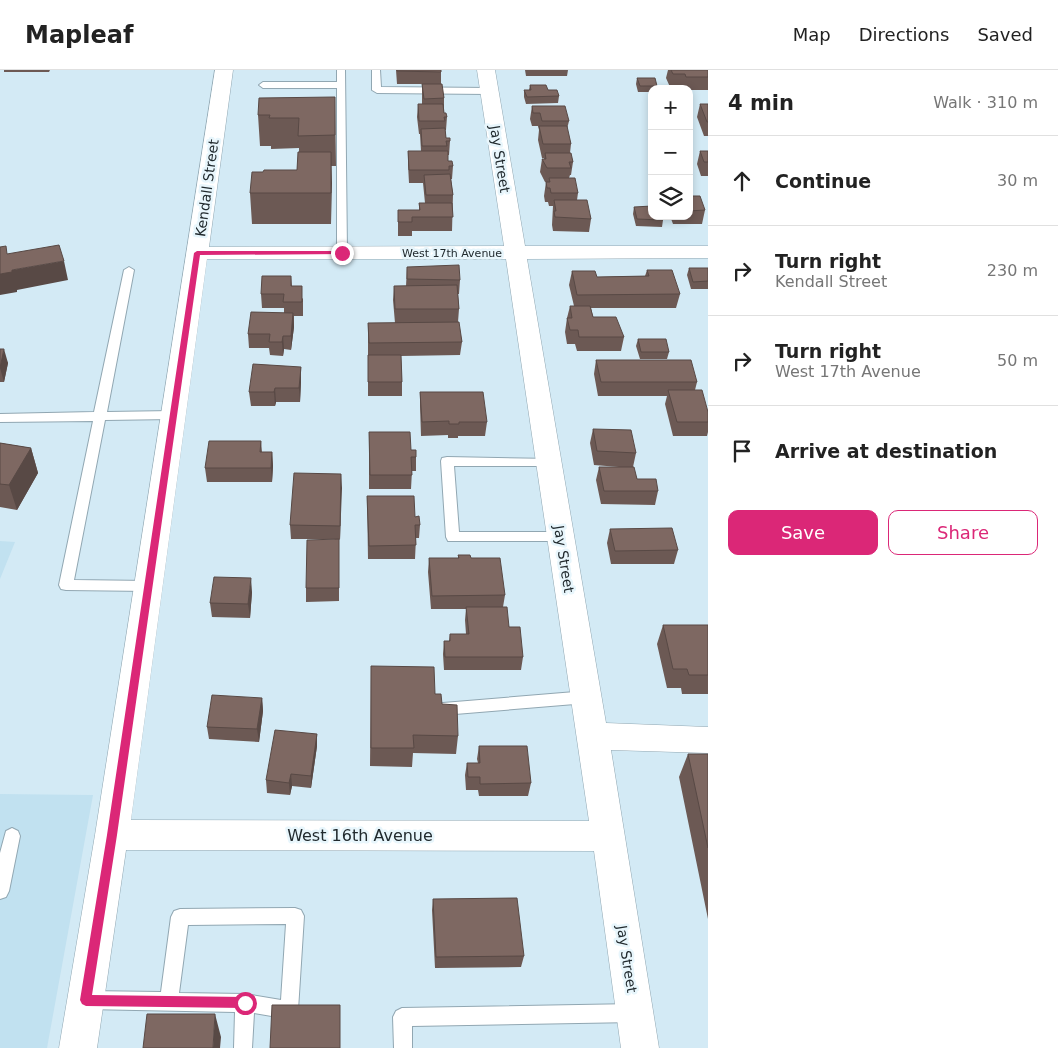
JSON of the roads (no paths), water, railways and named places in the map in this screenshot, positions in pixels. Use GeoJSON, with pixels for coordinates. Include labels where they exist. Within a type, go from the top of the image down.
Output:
{"type":"FeatureCollection","features":[{"type":"Feature","properties":{"kind":"street","name":"Kendall Street"},"geometry":{"type":"LineString","coordinates":[[78,1048],[112,835],[224,70]]}},
{"type":"Feature","properties":{"kind":"street","name":"Jay Street"},"geometry":{"type":"LineString","coordinates":[[487,80],[587,697],[640,1048]]}},
{"type":"Feature","properties":{"kind":"street","name":"West 17th Avenue"},"geometry":{"type":"LineString","coordinates":[[197,253],[708,252]]}},
{"type":"Feature","properties":{"kind":"street"},"geometry":{"type":"LineString","coordinates":[[593,736],[708,740]]}},
{"type":"Feature","properties":{"kind":"street","name":"West 16th Avenue"},"geometry":{"type":"LineString","coordinates":[[112,835],[608,836]]}},
{"type":"Feature","properties":{"kind":"lane"},"geometry":{"type":"LineString","coordinates":[[341,70],[342,85],[337,113],[342,253]]}},
{"type":"Feature","properties":{"kind":"lane"},"geometry":{"type":"LineString","coordinates":[[376,70],[377,90],[487,80]]}},
{"type":"Feature","properties":{"kind":"lane"},"geometry":{"type":"LineString","coordinates":[[263,85],[342,85]]}},
{"type":"Feature","properties":{"kind":"lane"},"geometry":{"type":"LineString","coordinates":[[129,270],[66,585],[148,586]]}},
{"type":"Feature","properties":{"kind":"lane"},"geometry":{"type":"LineString","coordinates":[[0,418],[173,415]]}},
{"type":"Feature","properties":{"kind":"lane"},"geometry":{"type":"LineString","coordinates":[[548,462],[447,461],[453,537],[561,537]]}},
{"type":"Feature","properties":{"kind":"lane"},"geometry":{"type":"LineString","coordinates":[[443,709],[587,697]]}},
{"type":"Feature","properties":{"kind":"lane"},"geometry":{"type":"LineString","coordinates":[[0,891],[12,836]]}},
{"type":"Feature","properties":{"kind":"lane"},"geometry":{"type":"LineString","coordinates":[[86,1000],[169,1002],[245,1003],[289,1010],[295,916],[180,917],[169,1002]]}},
{"type":"Feature","properties":{"kind":"lane"},"geometry":{"type":"LineString","coordinates":[[243,1048],[245,1003]]}},
{"type":"Feature","properties":{"kind":"lane"},"geometry":{"type":"LineString","coordinates":[[403,1048],[402,1017],[635,1013]]}}]}
